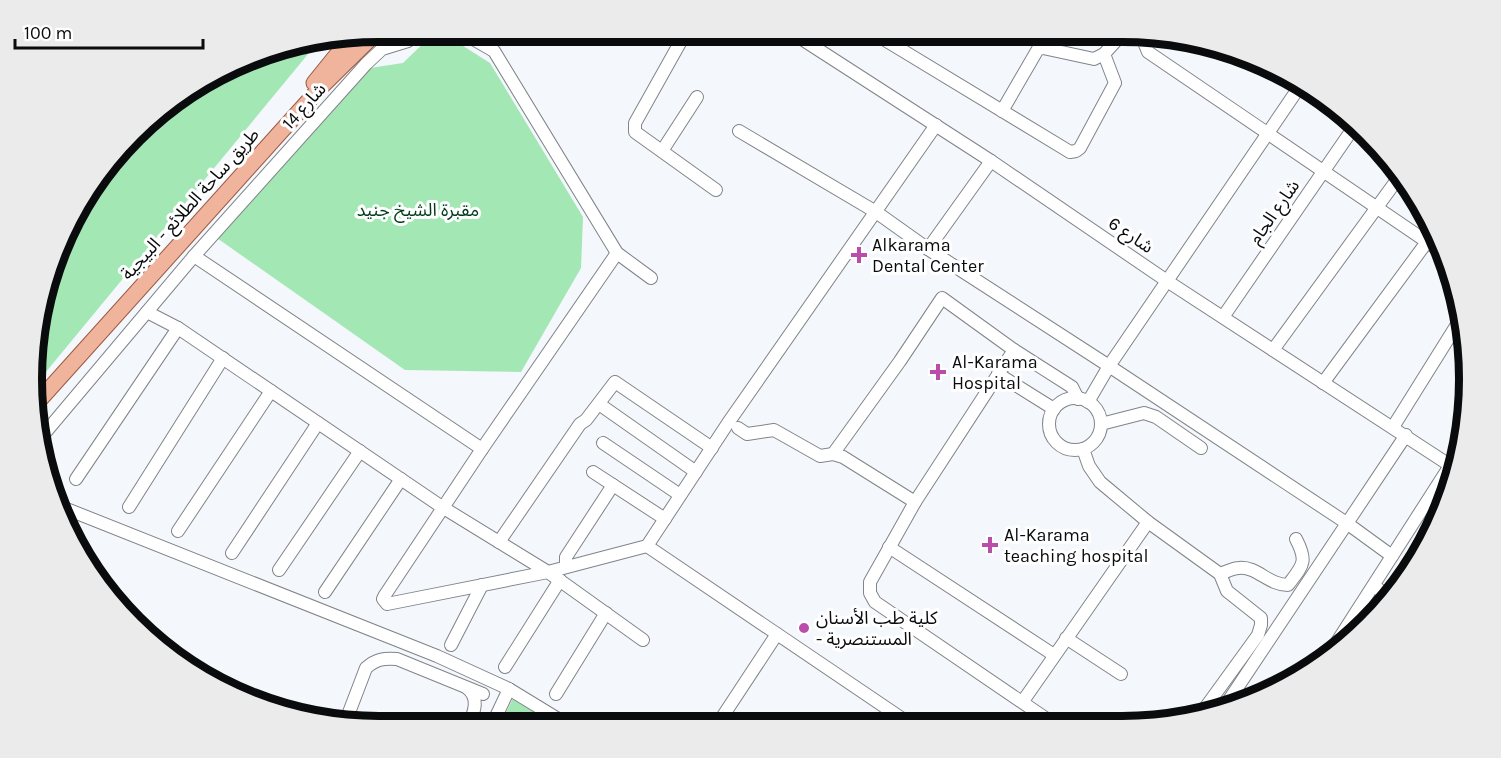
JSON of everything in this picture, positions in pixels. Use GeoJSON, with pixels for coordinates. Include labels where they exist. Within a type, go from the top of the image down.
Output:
{"type":"FeatureCollection","features":[{"type":"Feature","properties":{"kind":"main road","name":"طريق ساحة الطلائع - البيجية"},"geometry":{"type":"LineString","coordinates":[[43,396],[321,87],[366,43]]}},
{"type":"Feature","properties":{"kind":"main road","name":"طريق ساحة الطلائع - البيجية"},"geometry":{"type":"LineString","coordinates":[[43,396],[183,240],[345,44]]}},
{"type":"Feature","properties":{"kind":"street","name":"شارع 14"},"geometry":{"type":"LineString","coordinates":[[46,432],[194,256],[366,64],[382,48],[404,42]]}},
{"type":"Feature","properties":{"kind":"street"},"geometry":{"type":"LineString","coordinates":[[478,42],[494,51],[617,253],[651,278]]}},
{"type":"Feature","properties":{"kind":"street"},"geometry":{"type":"LineString","coordinates":[[680,42],[635,123],[635,132],[716,190]]}},
{"type":"Feature","properties":{"kind":"street","name":"شارع 6"},"geometry":{"type":"LineString","coordinates":[[807,42],[991,161],[1167,281],[1449,463]]}},
{"type":"Feature","properties":{"kind":"street"},"geometry":{"type":"LineString","coordinates":[[888,42],[1070,152],[1080,148],[1114,83],[1104,54]]}},
{"type":"Feature","properties":{"kind":"street"},"geometry":{"type":"LineString","coordinates":[[1002,111],[1038,49],[1043,48],[1094,59],[1104,54],[1115,42]]}},
{"type":"Feature","properties":{"kind":"street"},"geometry":{"type":"LineString","coordinates":[[1144,43],[1148,52],[1377,208],[1427,237]]}},
{"type":"Feature","properties":{"kind":"street"},"geometry":{"type":"LineString","coordinates":[[1083,401],[1297,91]]}},
{"type":"Feature","properties":{"kind":"street"},"geometry":{"type":"LineString","coordinates":[[662,151],[697,96]]}},
{"type":"Feature","properties":{"kind":"street"},"geometry":{"type":"LineString","coordinates":[[617,253],[442,507],[385,595],[384,602],[387,604],[548,572],[647,546],[712,448],[936,125]]}},
{"type":"Feature","properties":{"kind":"street"},"geometry":{"type":"LineString","coordinates":[[739,131],[876,212],[928,249],[1348,524],[1392,556]]}},
{"type":"Feature","properties":{"kind":"street","name":"شارع الجام"},"geometry":{"type":"LineString","coordinates":[[1222,317],[1351,132]]}},
{"type":"Feature","properties":{"kind":"street"},"geometry":{"type":"LineString","coordinates":[[928,249],[991,161]]}},
{"type":"Feature","properties":{"kind":"street"},"geometry":{"type":"LineString","coordinates":[[1273,350],[1395,182]]}},
{"type":"Feature","properties":{"kind":"street"},"geometry":{"type":"LineString","coordinates":[[1323,383],[1429,241]]}},
{"type":"Feature","properties":{"kind":"street"},"geometry":{"type":"LineString","coordinates":[[194,256],[482,449]]}},
{"type":"Feature","properties":{"kind":"street"},"geometry":{"type":"LineString","coordinates":[[833,454],[900,362],[942,298],[1014,350],[1072,387],[1083,401]]}},
{"type":"Feature","properties":{"kind":"street"},"geometry":{"type":"LineString","coordinates":[[147,312],[178,328],[442,507],[548,572],[644,640]]}},
{"type":"Feature","properties":{"kind":"street"},"geometry":{"type":"LineString","coordinates":[[76,479],[178,328]]}},
{"type":"Feature","properties":{"kind":"street"},"geometry":{"type":"LineString","coordinates":[[1393,427],[1455,328]]}},
{"type":"Feature","properties":{"kind":"street"},"geometry":{"type":"LineString","coordinates":[[1014,350],[915,502],[870,582],[870,592],[875,602],[1043,716]]}},
{"type":"Feature","properties":{"kind":"street"},"geometry":{"type":"LineString","coordinates":[[129,507],[223,358]]}},
{"type":"Feature","properties":{"kind":"street"},"geometry":{"type":"LineString","coordinates":[[998,374],[1054,409]]}},
{"type":"Feature","properties":{"kind":"street"},"geometry":{"type":"LineString","coordinates":[[499,542],[580,424],[586,420],[615,382],[712,448]]}},
{"type":"Feature","properties":{"kind":"street"},"geometry":{"type":"LineString","coordinates":[[178,531],[271,391]]}},
{"type":"Feature","properties":{"kind":"street"},"geometry":{"type":"LineString","coordinates":[[1072,398],[1083,401],[1092,405],[1099,414],[1101,424],[1099,435],[1092,444],[1083,449],[1072,450],[1062,447],[1054,440],[1049,430],[1049,419],[1054,409],[1062,402],[1072,398]]}},
{"type":"Feature","properties":{"kind":"street"},"geometry":{"type":"LineString","coordinates":[[599,404],[696,472]]}},
{"type":"Feature","properties":{"kind":"street"},"geometry":{"type":"LineString","coordinates":[[1101,424],[1144,413],[1156,417],[1201,448]]}},
{"type":"Feature","properties":{"kind":"street"},"geometry":{"type":"LineString","coordinates":[[232,553],[318,423]]}},
{"type":"Feature","properties":{"kind":"street"},"geometry":{"type":"LineString","coordinates":[[738,428],[747,434],[774,430],[820,456],[833,454],[858,465],[915,502]]}},
{"type":"Feature","properties":{"kind":"street"},"geometry":{"type":"LineString","coordinates":[[1231,698],[1406,435]]}},
{"type":"Feature","properties":{"kind":"street"},"geometry":{"type":"LineString","coordinates":[[603,443],[680,495]]}},
{"type":"Feature","properties":{"kind":"street"},"geometry":{"type":"LineString","coordinates":[[1083,449],[1089,466],[1100,482],[1148,522],[1220,574],[1227,591],[1261,618],[1258,635],[1207,706]]}},
{"type":"Feature","properties":{"kind":"street"},"geometry":{"type":"LineString","coordinates":[[279,570],[360,451]]}},
{"type":"Feature","properties":{"kind":"street"},"geometry":{"type":"LineString","coordinates":[[592,472],[665,519]]}},
{"type":"Feature","properties":{"kind":"street"},"geometry":{"type":"LineString","coordinates":[[1343,632],[1446,472]]}},
{"type":"Feature","properties":{"kind":"street"},"geometry":{"type":"LineString","coordinates":[[325,592],[401,479]]}},
{"type":"Feature","properties":{"kind":"street"},"geometry":{"type":"LineString","coordinates":[[566,567],[566,557],[613,485]]}},
{"type":"Feature","properties":{"kind":"street"},"geometry":{"type":"LineString","coordinates":[[69,510],[437,656],[509,689],[553,716]]}},
{"type":"Feature","properties":{"kind":"street"},"geometry":{"type":"LineString","coordinates":[[1023,701],[1148,522]]}},
{"type":"Feature","properties":{"kind":"street"},"geometry":{"type":"LineString","coordinates":[[1220,574],[1239,568],[1252,570],[1278,585],[1288,585],[1304,564],[1303,553],[1296,539]]}},
{"type":"Feature","properties":{"kind":"street"},"geometry":{"type":"LineString","coordinates":[[647,546],[898,716]]}},
{"type":"Feature","properties":{"kind":"street"},"geometry":{"type":"LineString","coordinates":[[889,547],[1054,656]]}},
{"type":"Feature","properties":{"kind":"street"},"geometry":{"type":"LineString","coordinates":[[505,667],[560,580]]}},
{"type":"Feature","properties":{"kind":"street"},"geometry":{"type":"LineString","coordinates":[[451,645],[482,585]]}},
{"type":"Feature","properties":{"kind":"street"},"geometry":{"type":"LineString","coordinates":[[1374,586],[1382,592]]}},
{"type":"Feature","properties":{"kind":"street"},"geometry":{"type":"LineString","coordinates":[[556,694],[606,614]]}},
{"type":"Feature","properties":{"kind":"street"},"geometry":{"type":"LineString","coordinates":[[723,716],[777,634]]}},
{"type":"Feature","properties":{"kind":"street"},"geometry":{"type":"LineString","coordinates":[[1066,638],[1121,674]]}},
{"type":"Feature","properties":{"kind":"street"},"geometry":{"type":"LineString","coordinates":[[348,714],[366,668],[383,658],[397,659],[483,694]]}},
{"type":"Feature","properties":{"kind":"street"},"geometry":{"type":"LineString","coordinates":[[464,686],[472,692],[475,702],[471,716]]}},
{"type":"Feature","properties":{"kind":"street"},"geometry":{"type":"LineString","coordinates":[[496,716],[509,689]]}},
{"type":"Feature","properties":{"kind":"green space","name":"مقبرة الشيخ جنيد"},"geometry":{"type":"Polygon","coordinates":[[[425,42],[457,42],[490,63],[583,217],[581,268],[521,372],[405,370],[214,236],[357,70],[403,63],[425,42]]]}},
{"type":"Feature","properties":{"kind":"green space"},"geometry":{"type":"Polygon","coordinates":[[[313,48],[42,377],[48,313],[68,250],[87,210],[126,157],[157,126],[210,87],[271,60],[313,48]]]}},
{"type":"Feature","properties":{"kind":"green space"},"geometry":{"type":"Polygon","coordinates":[[[513,698],[544,716],[504,716],[513,698]]]}},
{"type":"Feature","properties":{"kind":"place","name":"Alkarama Dental Center"},"geometry":{"type":"Point","coordinates":[859,255]}},
{"type":"Feature","properties":{"kind":"place","name":"Al-Karama Hospital"},"geometry":{"type":"Point","coordinates":[938,372]}},
{"type":"Feature","properties":{"kind":"place","name":"Al-Karama teaching hospital"},"geometry":{"type":"Point","coordinates":[990,545]}},
{"type":"Feature","properties":{"kind":"place","name":"كلية طب الأسنان - المستنصرية"},"geometry":{"type":"Point","coordinates":[804,628]}}]}
